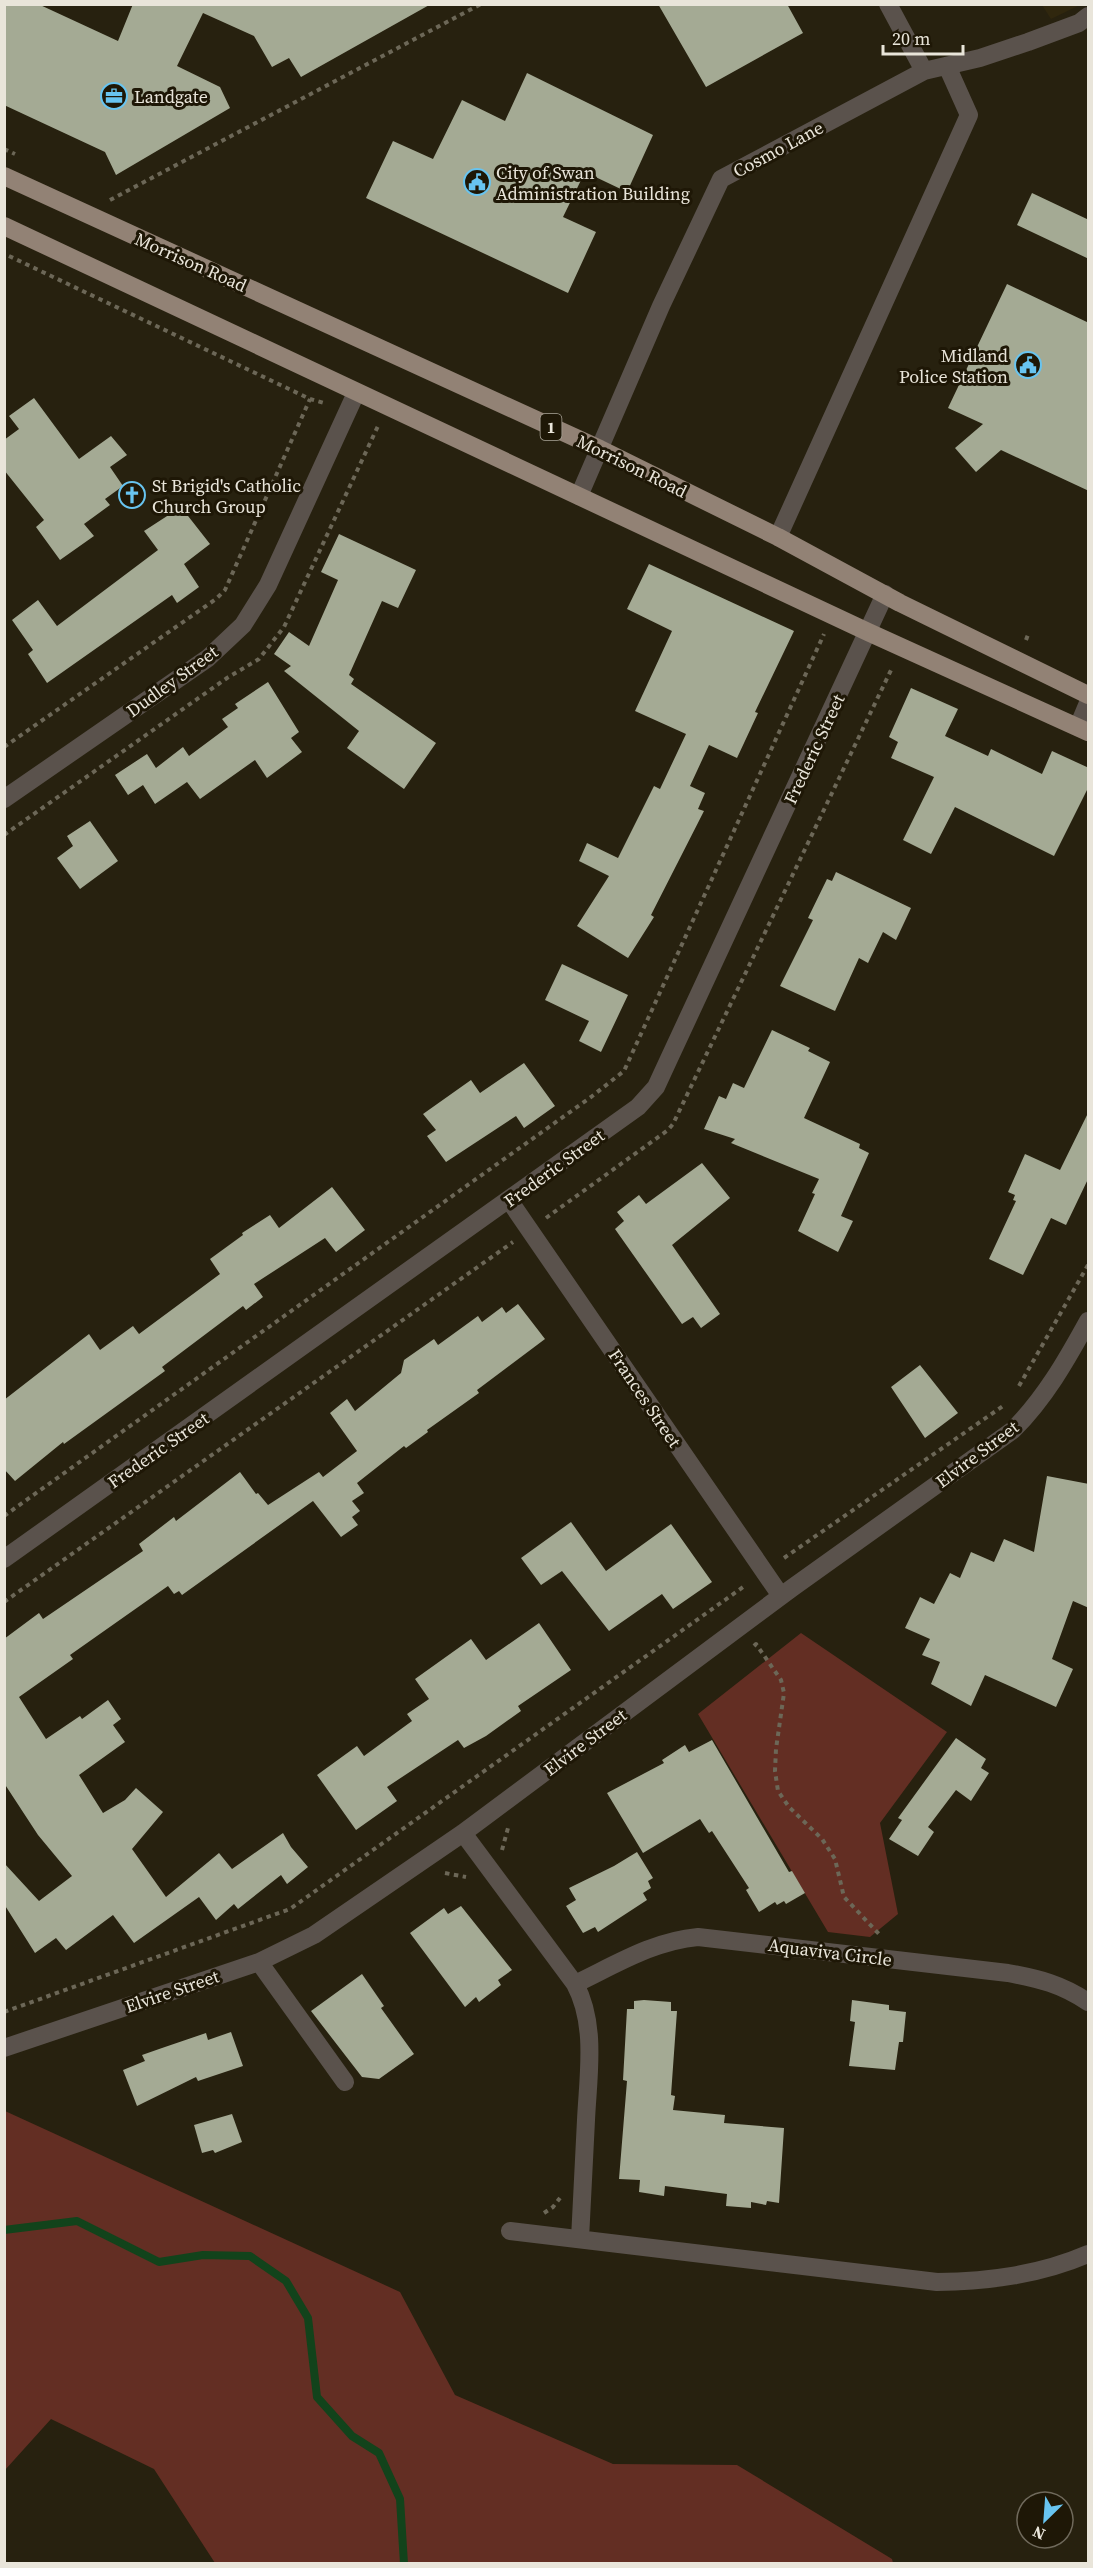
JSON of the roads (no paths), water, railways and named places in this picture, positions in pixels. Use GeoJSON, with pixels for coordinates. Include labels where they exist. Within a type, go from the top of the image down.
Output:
{"type":"FeatureCollection","features":[{"type":"Feature","properties":{"kind":"main road","name":"Morrison Road"},"geometry":{"type":"LineString","coordinates":[[4,176],[600,449],[1089,695]]}},
{"type":"Feature","properties":{"kind":"main road"},"geometry":{"type":"LineString","coordinates":[[4,226],[356,393],[1083,730]]}},
{"type":"Feature","properties":{"kind":"street"},"geometry":{"type":"LineString","coordinates":[[888,4],[924,71]]}},
{"type":"Feature","properties":{"kind":"street","name":"Cosmo Lane"},"geometry":{"type":"LineString","coordinates":[[579,496],[661,306],[721,180],[924,71],[1028,42],[1089,16]]}},
{"type":"Feature","properties":{"kind":"street"},"geometry":{"type":"LineString","coordinates":[[778,537],[969,115],[947,66]]}},
{"type":"Feature","properties":{"kind":"street","name":"Dudley Street"},"geometry":{"type":"LineString","coordinates":[[4,799],[208,658],[243,624],[268,585],[356,393]]}},
{"type":"Feature","properties":{"kind":"street","name":"Frederic Street"},"geometry":{"type":"LineString","coordinates":[[4,1559],[638,1107],[656,1087],[885,594]]}},
{"type":"Feature","properties":{"kind":"street"},"geometry":{"type":"LineString","coordinates":[[1083,730],[1089,703]]}},
{"type":"Feature","properties":{"kind":"street","name":"Frances Street"},"geometry":{"type":"LineString","coordinates":[[509,1200],[781,1596]]}},
{"type":"Feature","properties":{"kind":"street","name":"Elvire Street"},"geometry":{"type":"LineString","coordinates":[[4,2048],[259,1962],[314,1935],[463,1833],[781,1596],[1013,1430],[1050,1389],[1089,1321]]}},
{"type":"Feature","properties":{"kind":"street"},"geometry":{"type":"LineString","coordinates":[[463,1833],[575,1984],[584,2000],[588,2021],[589,2057],[580,2239]]}},
{"type":"Feature","properties":{"kind":"street","name":"Aquaviva Circle"},"geometry":{"type":"LineString","coordinates":[[575,1984],[654,1946],[675,1939],[698,1937],[1008,1973],[1043,1979],[1066,1987],[1089,2002]]}},
{"type":"Feature","properties":{"kind":"street"},"geometry":{"type":"LineString","coordinates":[[259,1962],[345,2082]]}},
{"type":"Feature","properties":{"kind":"street"},"geometry":{"type":"LineString","coordinates":[[510,2231],[937,2282],[980,2282],[1018,2276],[1053,2268],[1089,2254]]}},
{"type":"Feature","properties":{"kind":"waterway"},"geometry":{"type":"LineString","coordinates":[[4,2230],[77,2221],[159,2262],[203,2255],[250,2256],[286,2281],[308,2318],[317,2397],[352,2436],[379,2453],[400,2499],[404,2564]]}},
{"type":"Feature","properties":{"kind":"place","name":"Landgate"},"geometry":{"type":"Point","coordinates":[114,96]}},
{"type":"Feature","properties":{"kind":"place","name":"City of Swan Administration Building"},"geometry":{"type":"Point","coordinates":[477,182]}},
{"type":"Feature","properties":{"kind":"place","name":"Midland Police Station"},"geometry":{"type":"Point","coordinates":[1028,365]}},
{"type":"Feature","properties":{"kind":"place","name":"St Brigid's Catholic Church Group"},"geometry":{"type":"Point","coordinates":[132,495]}}]}
